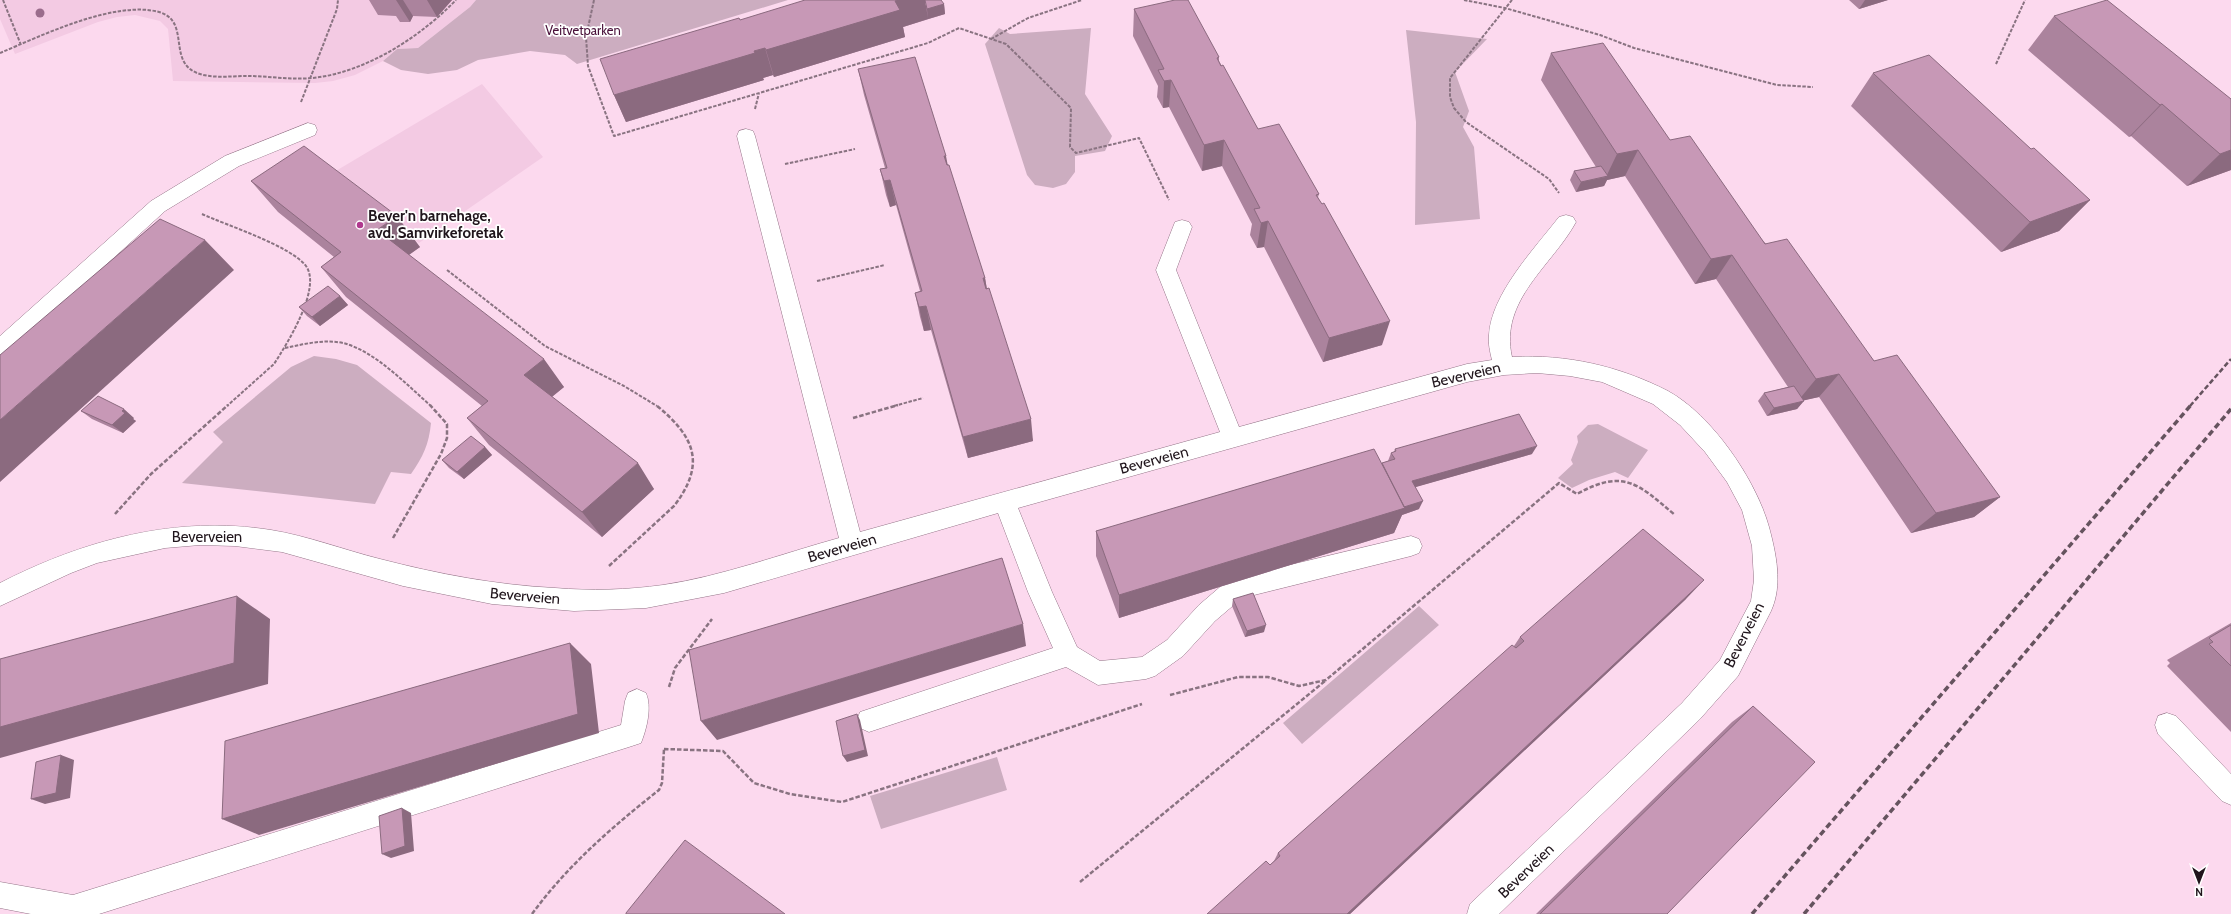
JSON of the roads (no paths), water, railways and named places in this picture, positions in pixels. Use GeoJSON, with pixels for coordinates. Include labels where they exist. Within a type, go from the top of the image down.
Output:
{"type":"FeatureCollection","features":[{"type":"Feature","properties":{"kind":"street"},"geometry":{"type":"LineString","coordinates":[[0,349],[158,206],[193,183],[232,161],[308,130]]}},
{"type":"Feature","properties":{"kind":"street"},"geometry":{"type":"LineString","coordinates":[[746,136],[852,544]]}},
{"type":"Feature","properties":{"kind":"street"},"geometry":{"type":"LineString","coordinates":[[1504,366],[1499,332],[1503,315],[1510,299],[1566,222]]}},
{"type":"Feature","properties":{"kind":"street"},"geometry":{"type":"LineString","coordinates":[[1182,227],[1166,270],[1233,438]]}},
{"type":"Feature","properties":{"kind":"street","name":"Beverveien"},"geometry":{"type":"LineString","coordinates":[[0,595],[63,564],[94,554],[163,537],[196,534],[237,536],[275,541],[375,568],[485,593],[536,598],[585,600],[646,598],[682,592],[724,582],[852,544],[1467,373],[1504,366],[1544,364],[1570,367],[1605,374],[1661,398],[1688,419],[1713,445],[1735,475],[1753,509],[1763,546],[1766,580],[1762,602],[1729,668],[1691,710],[1480,914]]}},
{"type":"Feature","properties":{"kind":"street"},"geometry":{"type":"LineString","coordinates":[[1005,502],[1040,592],[1068,655],[1098,673],[1146,668],[1175,648],[1206,613],[1235,589],[1410,546]]}},
{"type":"Feature","properties":{"kind":"street"},"geometry":{"type":"LineString","coordinates":[[869,720],[1068,655]]}},
{"type":"Feature","properties":{"kind":"street"},"geometry":{"type":"LineString","coordinates":[[74,908],[632,734],[637,701]]}},
{"type":"Feature","properties":{"kind":"street"},"geometry":{"type":"LineString","coordinates":[[2167,725],[2231,792]]}},
{"type":"Feature","properties":{"kind":"street"},"geometry":{"type":"LineString","coordinates":[[0,895],[103,914]]}},
{"type":"Feature","properties":{"kind":"railway"},"geometry":{"type":"LineString","coordinates":[[2190,406],[2231,359]]}},
{"type":"Feature","properties":{"kind":"railway"},"geometry":{"type":"LineString","coordinates":[[1752,914],[2191,405]]}},
{"type":"Feature","properties":{"kind":"railway"},"geometry":{"type":"LineString","coordinates":[[1804,914],[2231,409]]}},
{"type":"Feature","properties":{"kind":"place","name":"Bever'n barnehage, avd. Samvirkeforetak"},"geometry":{"type":"Point","coordinates":[360,225]}},
{"type":"Feature","properties":{"kind":"park label","name":"Veitvetparken"},"geometry":{"type":"Point","coordinates":[583,30]}}]}
